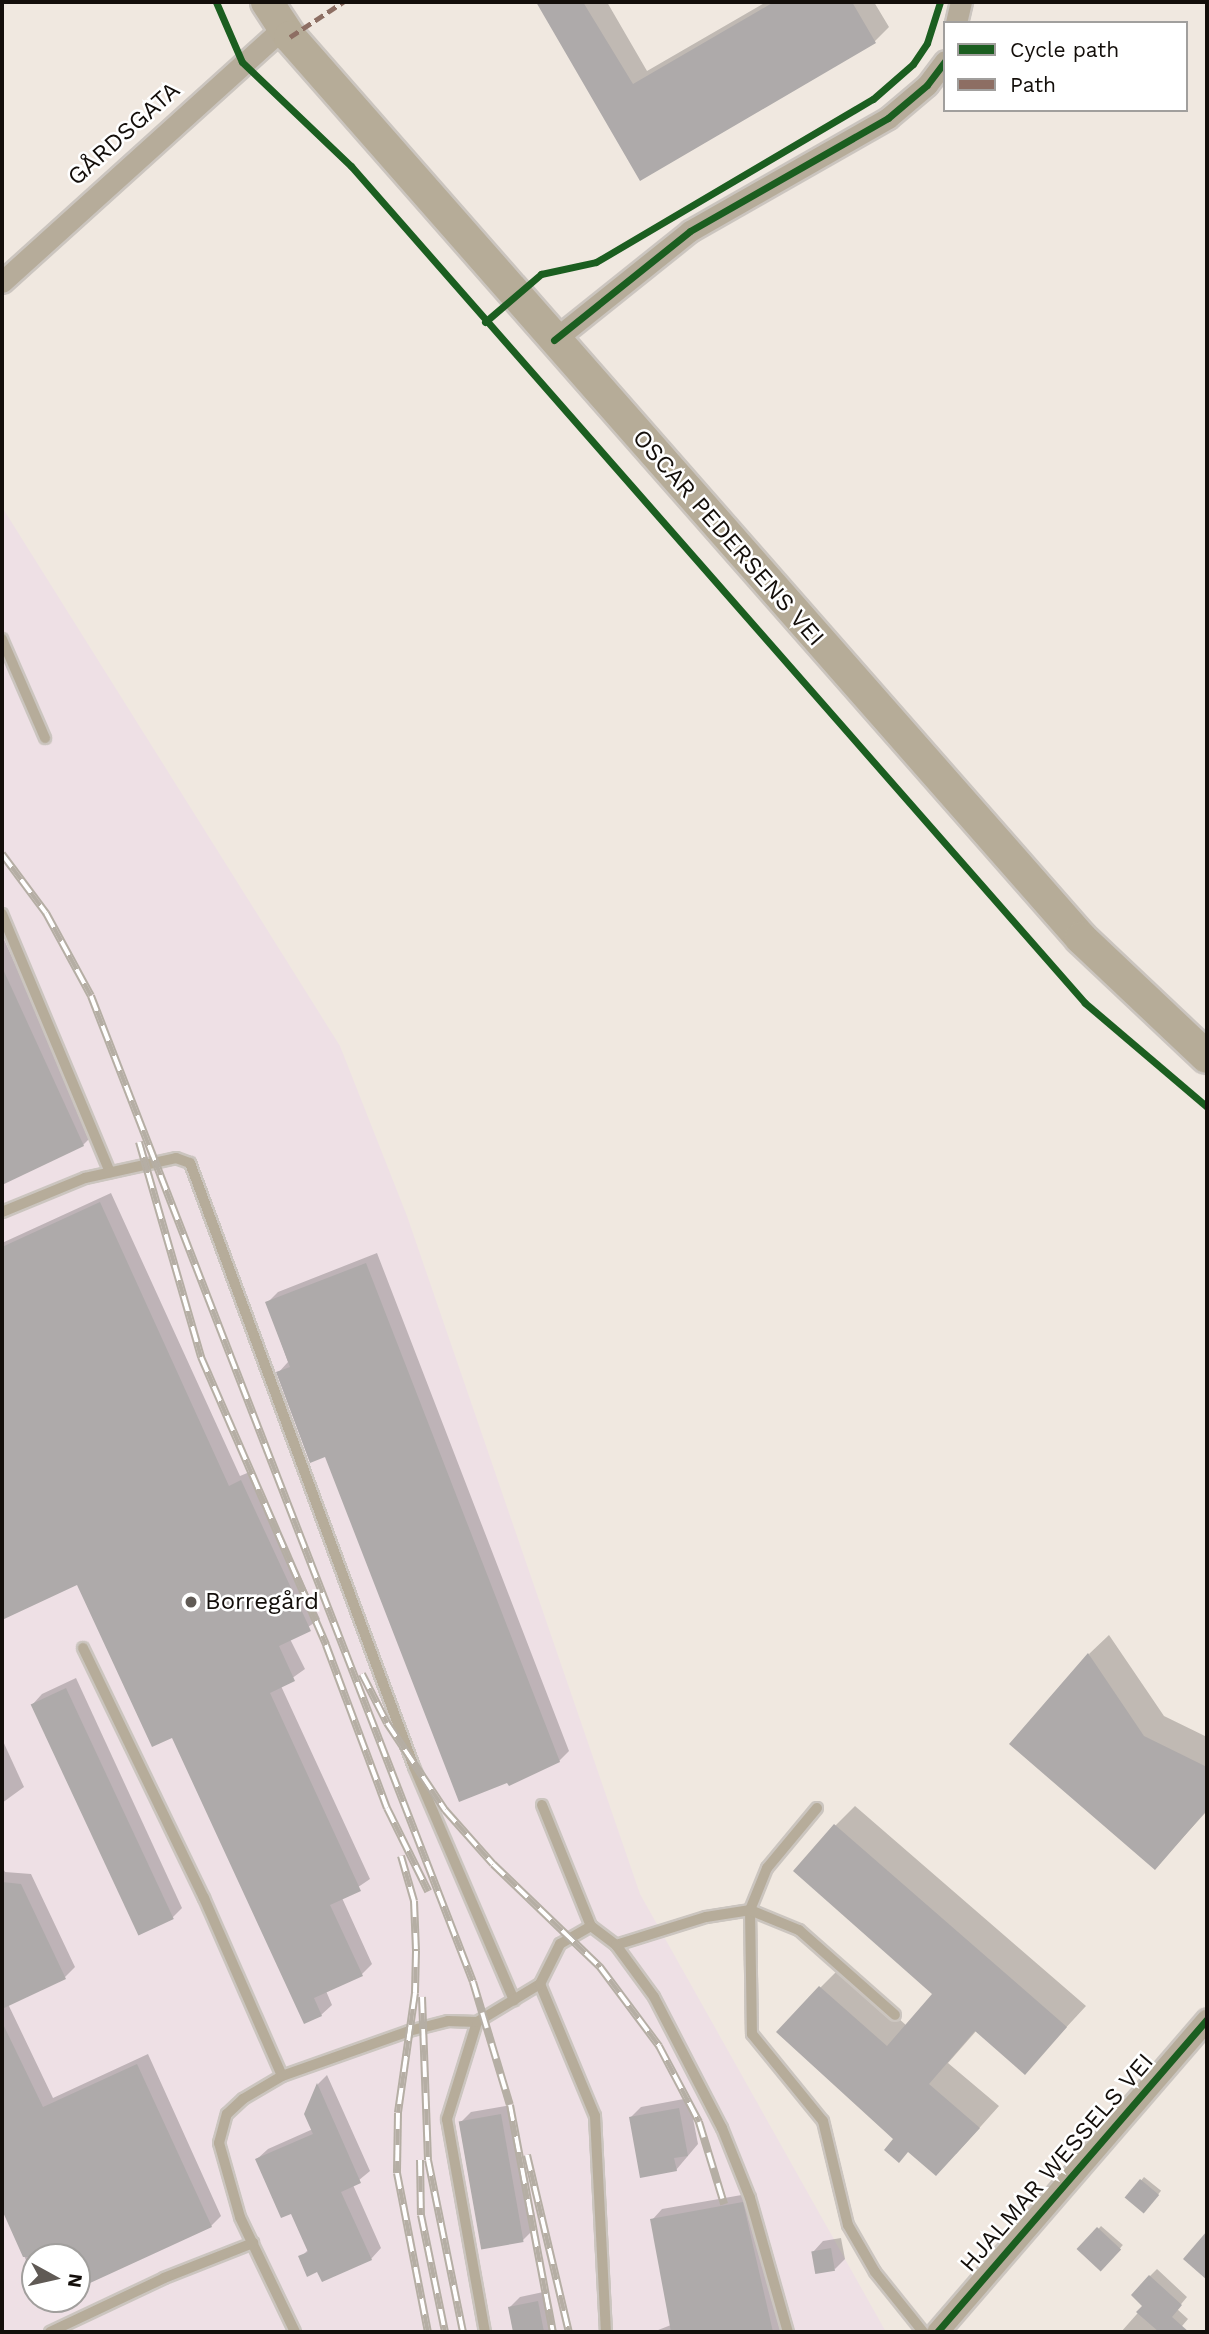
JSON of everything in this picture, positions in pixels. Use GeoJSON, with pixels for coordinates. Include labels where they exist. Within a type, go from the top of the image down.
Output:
{"type":"FeatureCollection","features":[{"type":"Feature","properties":{"kind":"main road","name":"OSCAR PEDERSENS VEI"},"geometry":{"type":"LineString","coordinates":[[275,15],[554,340],[1081,938],[1207,1057]]}},
{"type":"Feature","properties":{"kind":"street"},"geometry":{"type":"LineString","coordinates":[[956,21],[961,2]]}},
{"type":"Feature","properties":{"kind":"street","name":"GÅRDSGATA"},"geometry":{"type":"LineString","coordinates":[[2,282],[275,15]]}},
{"type":"Feature","properties":{"kind":"street"},"geometry":{"type":"LineString","coordinates":[[554,340],[690,232],[888,118],[927,85],[943,64]]}},
{"type":"Feature","properties":{"kind":"street","name":"HJALMAR WESSELS VEI"},"geometry":{"type":"LineString","coordinates":[[937,2332],[1207,2019]]}},
{"type":"Feature","properties":{"kind":"lane"},"geometry":{"type":"LineString","coordinates":[[2,639],[45,738]]}},
{"type":"Feature","properties":{"kind":"lane"},"geometry":{"type":"LineString","coordinates":[[2,914],[110,1172]]}},
{"type":"Feature","properties":{"kind":"lane"},"geometry":{"type":"LineString","coordinates":[[2,1212],[110,1172],[176,1158],[190,1163],[198,1175],[226,1265],[414,1766],[514,2000]]}},
{"type":"Feature","properties":{"kind":"lane"},"geometry":{"type":"LineString","coordinates":[[83,1648],[204,1898],[282,2076]]}},
{"type":"Feature","properties":{"kind":"lane"},"geometry":{"type":"LineString","coordinates":[[542,1805],[591,1926],[616,1945],[654,1997],[722,2127],[750,2198],[788,2332]]}},
{"type":"Feature","properties":{"kind":"lane"},"geometry":{"type":"LineString","coordinates":[[817,1808],[767,1868],[750,1910],[752,2034],[823,2121],[848,2225],[875,2272],[923,2332]]}},
{"type":"Feature","properties":{"kind":"lane"},"geometry":{"type":"LineString","coordinates":[[616,1945],[693,1920],[750,1910],[799,1930],[895,2015]]}},
{"type":"Feature","properties":{"kind":"lane"},"geometry":{"type":"LineString","coordinates":[[295,2332],[240,2217],[220,2154],[219,2129],[243,2099],[282,2076],[409,2031],[447,2021],[477,2022],[540,1984],[560,1944],[591,1926]]}},
{"type":"Feature","properties":{"kind":"lane"},"geometry":{"type":"LineString","coordinates":[[540,1984],[595,2116],[606,2332]]}},
{"type":"Feature","properties":{"kind":"lane"},"geometry":{"type":"LineString","coordinates":[[477,2022],[447,2119],[485,2332]]}},
{"type":"Feature","properties":{"kind":"lane"},"geometry":{"type":"LineString","coordinates":[[50,2332],[164,2278],[253,2243]]}},
{"type":"Feature","properties":{"kind":"shaded area"},"geometry":{"type":"Polygon","coordinates":[[[2,507],[340,1046],[407,1216],[640,1894],[886,2332],[2,2332],[2,507]]]}},
{"type":"Feature","properties":{"kind":"building"},"geometry":{"type":"Polygon","coordinates":[[[536,2],[583,2],[633,84],[774,2],[852,2],[876,43],[640,181],[536,2]]]}},
{"type":"Feature","properties":{"kind":"building"},"geometry":{"type":"Polygon","coordinates":[[[2,967],[84,1146],[2,1185],[2,967]]]}},
{"type":"Feature","properties":{"kind":"building","name":"Borregård"},"geometry":{"type":"Polygon","coordinates":[[[100,1202],[229,1486],[241,1480],[311,1631],[279,1646],[295,1681],[270,1693],[361,1891],[330,1905],[363,1976],[314,1998],[322,2016],[304,2024],[172,1738],[152,1747],[77,1585],[2,1620],[2,1247],[100,1202]]]}},
{"type":"Feature","properties":{"kind":"building"},"geometry":{"type":"Polygon","coordinates":[[[366,1263],[560,1762],[509,1786],[507,1783],[459,1802],[325,1457],[310,1463],[276,1372],[290,1367],[265,1302],[366,1263]]]}},
{"type":"Feature","properties":{"kind":"building"},"geometry":{"type":"Polygon","coordinates":[[[1088,1653],[1144,1736],[1207,1767],[1207,1810],[1155,1870],[1009,1744],[1088,1653]]]}},
{"type":"Feature","properties":{"kind":"building"},"geometry":{"type":"Polygon","coordinates":[[[66,1688],[174,1919],[138,1936],[31,1704],[66,1688]]]}},
{"type":"Feature","properties":{"kind":"building"},"geometry":{"type":"Polygon","coordinates":[[[834,1824],[1067,2027],[1025,2075],[975,2031],[929,2084],[980,2128],[936,2176],[908,2152],[899,2163],[884,2150],[893,2139],[776,2032],[819,1986],[887,2046],[932,1994],[793,1871],[834,1824]]]}},
{"type":"Feature","properties":{"kind":"building"},"geometry":{"type":"Polygon","coordinates":[[[2,1882],[21,1884],[66,1979],[2,2009],[2,1882]]]}},
{"type":"Feature","properties":{"kind":"building"},"geometry":{"type":"Polygon","coordinates":[[[2,2022],[43,2107],[137,2064],[212,2227],[91,2283],[91,2243],[21,2243],[21,2253],[2,2210],[2,2022]]]}},
{"type":"Feature","properties":{"kind":"building"},"geometry":{"type":"Polygon","coordinates":[[[317,2083],[361,2183],[341,2192],[372,2260],[322,2282],[317,2272],[307,2277],[298,2256],[308,2252],[291,2214],[281,2218],[255,2159],[313,2134],[304,2114],[317,2083]]]}},
{"type":"Feature","properties":{"kind":"building"},"geometry":{"type":"Polygon","coordinates":[[[679,2108],[688,2156],[674,2158],[677,2171],[640,2178],[629,2117],[679,2108]]]}},
{"type":"Feature","properties":{"kind":"building"},"geometry":{"type":"Polygon","coordinates":[[[501,2114],[524,2242],[481,2249],[459,2121],[501,2114]]]}},
{"type":"Feature","properties":{"kind":"building"},"geometry":{"type":"Polygon","coordinates":[[[1140,2179],[1159,2195],[1144,2213],[1125,2197],[1140,2179]]]}},
{"type":"Feature","properties":{"kind":"building"},"geometry":{"type":"Polygon","coordinates":[[[743,2202],[773,2332],[671,2332],[650,2219],[743,2202]]]}},
{"type":"Feature","properties":{"kind":"building"},"geometry":{"type":"Polygon","coordinates":[[[1097,2227],[1121,2250],[1101,2271],[1077,2249],[1097,2227]]]}},
{"type":"Feature","properties":{"kind":"building"},"geometry":{"type":"Polygon","coordinates":[[[1207,2231],[1207,2280],[1183,2259],[1207,2231]]]}},
{"type":"Feature","properties":{"kind":"building"},"geometry":{"type":"Polygon","coordinates":[[[831,2248],[835,2271],[815,2274],[811,2251],[831,2248]]]}},
{"type":"Feature","properties":{"kind":"building"},"geometry":{"type":"Polygon","coordinates":[[[1149,2275],[1182,2305],[1172,2317],[1189,2332],[1159,2332],[1136,2312],[1142,2306],[1131,2295],[1149,2275]]]}},
{"type":"Feature","properties":{"kind":"building"},"geometry":{"type":"Polygon","coordinates":[[[538,2301],[544,2332],[513,2332],[508,2307],[538,2301]]]}},
{"type":"Feature","properties":{"kind":"railway"},"geometry":{"type":"LineString","coordinates":[[2,854],[46,913],[91,996],[473,1982],[510,2105],[553,2332]]}},
{"type":"Feature","properties":{"kind":"railway"},"geometry":{"type":"LineString","coordinates":[[139,1142],[201,1357],[326,1645],[387,1808],[428,1891]]}},
{"type":"Feature","properties":{"kind":"railway"},"geometry":{"type":"LineString","coordinates":[[362,1674],[387,1723],[445,1810],[493,1864],[600,1967],[659,2046],[699,2122],[724,2204]]}},
{"type":"Feature","properties":{"kind":"railway"},"geometry":{"type":"LineString","coordinates":[[401,1856],[414,1901],[416,1951],[415,1993],[398,2113],[397,2173],[428,2332]]}},
{"type":"Feature","properties":{"kind":"railway"},"geometry":{"type":"LineString","coordinates":[[422,1997],[428,2160],[463,2332]]}},
{"type":"Feature","properties":{"kind":"railway"},"geometry":{"type":"LineString","coordinates":[[527,2155],[569,2332]]}},
{"type":"Feature","properties":{"kind":"railway"},"geometry":{"type":"LineString","coordinates":[[420,2160],[421,2215],[445,2332]]}},
{"type":"Feature","properties":{"kind":"marked path"},"geometry":{"type":"LineString","coordinates":[[290,37],[343,2]]}},
{"type":"Feature","properties":{"kind":"cycle path"},"geometry":{"type":"LineString","coordinates":[[216,2],[242,62],[351,166],[1085,1003],[1207,1107]]}},
{"type":"Feature","properties":{"kind":"cycle path"},"geometry":{"type":"LineString","coordinates":[[485,322],[541,274],[596,262],[873,99],[913,64],[927,43],[940,2]]}},
{"type":"Feature","properties":{"kind":"cycle path"},"geometry":{"type":"LineString","coordinates":[[554,340],[690,231],[888,118],[927,85],[943,64]]}},
{"type":"Feature","properties":{"kind":"cycle path"},"geometry":{"type":"LineString","coordinates":[[937,2332],[1207,2019]]}},
{"type":"Feature","properties":{"kind":"place","name":"Borregård"},"geometry":{"type":"Point","coordinates":[191,1602]}}]}
